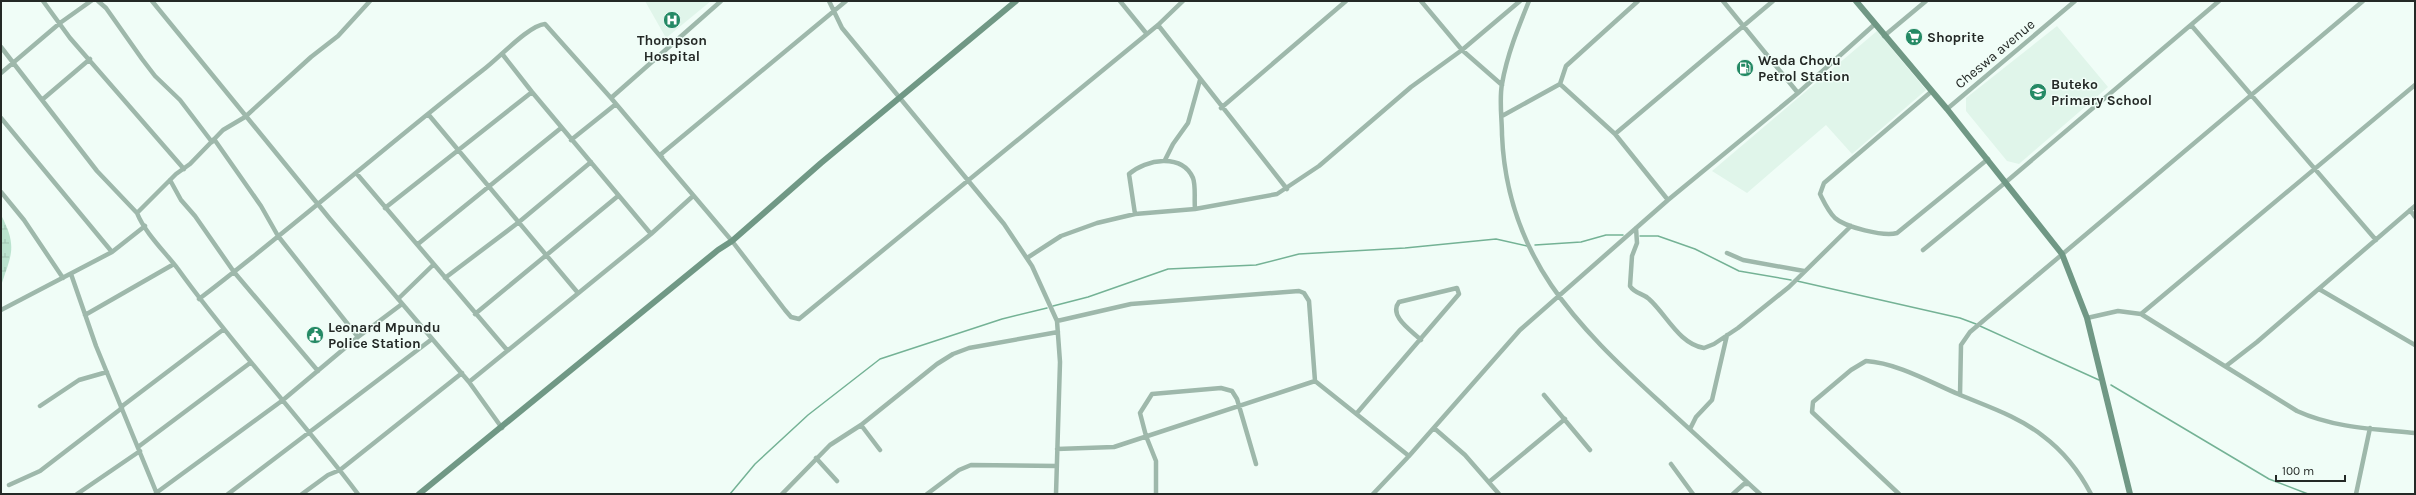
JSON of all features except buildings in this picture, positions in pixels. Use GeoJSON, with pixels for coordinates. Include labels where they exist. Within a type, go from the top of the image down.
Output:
{"type":"FeatureCollection","features":[{"type":"Feature","properties":{"kind":"street"},"geometry":{"type":"LineString","coordinates":[[43,1],[70,38],[90,59],[184,170]]}},
{"type":"Feature","properties":{"kind":"street"},"geometry":{"type":"LineString","coordinates":[[1,73],[60,23],[91,1]]}},
{"type":"Feature","properties":{"kind":"street"},"geometry":{"type":"LineString","coordinates":[[98,1],[110,13],[155,76],[180,100],[213,141],[261,206],[278,236],[358,337]]}},
{"type":"Feature","properties":{"kind":"street"},"geometry":{"type":"LineString","coordinates":[[152,1],[245,117],[462,373],[502,428]]}},
{"type":"Feature","properties":{"kind":"street"},"geometry":{"type":"LineString","coordinates":[[137,213],[170,180],[184,170],[223,130],[245,117],[311,57],[338,36],[370,1]]}},
{"type":"Feature","properties":{"kind":"street"},"geometry":{"type":"LineString","coordinates":[[612,98],[722,1]]}},
{"type":"Feature","properties":{"kind":"street"},"geometry":{"type":"LineString","coordinates":[[829,1],[842,28],[1015,239],[1027,258],[1057,321],[1060,362],[1056,494]]}},
{"type":"Feature","properties":{"kind":"street"},"geometry":{"type":"LineString","coordinates":[[662,159],[660,155],[846,1]]}},
{"type":"Feature","properties":{"kind":"street"},"geometry":{"type":"LineString","coordinates":[[419,494],[502,428],[718,250],[732,242],[821,163],[900,99],[1016,1]]}},
{"type":"Feature","properties":{"kind":"street"},"geometry":{"type":"LineString","coordinates":[[1120,1],[1146,33]]}},
{"type":"Feature","properties":{"kind":"street"},"geometry":{"type":"LineString","coordinates":[[199,299],[318,203],[357,174],[539,24],[545,24],[551,27],[612,98],[692,196],[732,242],[791,317],[799,319],[1146,33],[1158,25],[1183,1]]}},
{"type":"Feature","properties":{"kind":"street"},"geometry":{"type":"LineString","coordinates":[[1221,108],[1346,1]]}},
{"type":"Feature","properties":{"kind":"street"},"geometry":{"type":"LineString","coordinates":[[1421,1],[1462,50],[1502,85]]}},
{"type":"Feature","properties":{"kind":"street"},"geometry":{"type":"LineString","coordinates":[[1027,258],[1061,236],[1098,223],[1135,214],[1195,209],[1274,195],[1287,189],[1349,142],[1367,123],[1411,86],[1462,50],[1520,1]]}},
{"type":"Feature","properties":{"kind":"street"},"geometry":{"type":"LineString","coordinates":[[1530,1],[1513,42],[1502,85],[1503,160],[1510,191],[1521,227],[1544,275],[1581,326],[1608,354],[1760,494]]}},
{"type":"Feature","properties":{"kind":"street"},"geometry":{"type":"LineString","coordinates":[[1723,1],[1798,93]]}},
{"type":"Feature","properties":{"kind":"street"},"geometry":{"type":"LineString","coordinates":[[1615,134],[1773,1]]}},
{"type":"Feature","properties":{"kind":"street"},"geometry":{"type":"LineString","coordinates":[[1856,1],[1988,159],[2062,254],[2087,318],[2130,494]]}},
{"type":"Feature","properties":{"kind":"street"},"geometry":{"type":"LineString","coordinates":[[1884,36],[1926,1]]}},
{"type":"Feature","properties":{"kind":"street","name":"Cheswa avenue"},"geometry":{"type":"LineString","coordinates":[[1947,109],[2075,1]]}},
{"type":"Feature","properties":{"kind":"street"},"geometry":{"type":"LineString","coordinates":[[1923,250],[2006,182],[2219,1]]}},
{"type":"Feature","properties":{"kind":"street"},"geometry":{"type":"LineString","coordinates":[[1960,395],[1961,345],[1964,338],[1977,325],[2363,1]]}},
{"type":"Feature","properties":{"kind":"street"},"geometry":{"type":"LineString","coordinates":[[1502,116],[1560,84],[1566,66],[1637,2]]}},
{"type":"Feature","properties":{"kind":"street"},"geometry":{"type":"LineString","coordinates":[[1373,494],[1409,456],[1520,330],[1668,200],[1798,93],[1876,24]]}},
{"type":"Feature","properties":{"kind":"street"},"geometry":{"type":"LineString","coordinates":[[1158,25],[1221,108],[1287,189]]}},
{"type":"Feature","properties":{"kind":"street"},"geometry":{"type":"LineString","coordinates":[[2191,25],[2376,240]]}},
{"type":"Feature","properties":{"kind":"street"},"geometry":{"type":"LineString","coordinates":[[1,47],[43,99],[97,171],[137,213],[199,299],[250,363],[311,432],[358,494]]}},
{"type":"Feature","properties":{"kind":"street"},"geometry":{"type":"LineString","coordinates":[[503,55],[561,128],[651,234]]}},
{"type":"Feature","properties":{"kind":"street"},"geometry":{"type":"LineString","coordinates":[[43,99],[90,59]]}},
{"type":"Feature","properties":{"kind":"street"},"geometry":{"type":"LineString","coordinates":[[1165,160],[1173,144],[1188,123],[1200,80]]}},
{"type":"Feature","properties":{"kind":"street"},"geometry":{"type":"LineString","coordinates":[[1560,84],[1615,134],[1668,200]]}},
{"type":"Feature","properties":{"kind":"street"},"geometry":{"type":"LineString","coordinates":[[2140,314],[2415,85]]}},
{"type":"Feature","properties":{"kind":"street"},"geometry":{"type":"LineString","coordinates":[[1932,91],[1821,188],[1820,194],[1828,210],[1837,220],[1851,226],[1883,234],[1897,234],[1988,159]]}},
{"type":"Feature","properties":{"kind":"street"},"geometry":{"type":"LineString","coordinates":[[385,208],[458,152],[532,92]]}},
{"type":"Feature","properties":{"kind":"street"},"geometry":{"type":"LineString","coordinates":[[571,140],[616,104]]}},
{"type":"Feature","properties":{"kind":"street"},"geometry":{"type":"LineString","coordinates":[[428,114],[458,152],[578,292]]}},
{"type":"Feature","properties":{"kind":"street"},"geometry":{"type":"LineString","coordinates":[[1,118],[112,252]]}},
{"type":"Feature","properties":{"kind":"street"},"geometry":{"type":"LineString","coordinates":[[418,244],[561,128]]}},
{"type":"Feature","properties":{"kind":"street"},"geometry":{"type":"LineString","coordinates":[[1135,214],[1129,174],[1137,167],[1165,160],[1181,164],[1194,179],[1195,209]]}},
{"type":"Feature","properties":{"kind":"street"},"geometry":{"type":"LineString","coordinates":[[445,278],[519,222],[591,162]]}},
{"type":"Feature","properties":{"kind":"street"},"geometry":{"type":"LineString","coordinates":[[357,174],[507,350]]}},
{"type":"Feature","properties":{"kind":"street"},"geometry":{"type":"LineString","coordinates":[[170,180],[181,200],[195,216],[234,272],[318,371]]}},
{"type":"Feature","properties":{"kind":"street"},"geometry":{"type":"LineString","coordinates":[[1,192],[24,220],[63,278]]}},
{"type":"Feature","properties":{"kind":"street"},"geometry":{"type":"LineString","coordinates":[[475,314],[618,196]]}},
{"type":"Feature","properties":{"kind":"street"},"geometry":{"type":"LineString","coordinates":[[469,382],[651,234],[692,196]]}},
{"type":"Feature","properties":{"kind":"street"},"geometry":{"type":"LineString","coordinates":[[2226,366],[2319,289],[2415,206]]}},
{"type":"Feature","properties":{"kind":"street"},"geometry":{"type":"LineString","coordinates":[[2410,210],[2415,217]]}},
{"type":"Feature","properties":{"kind":"street"},"geometry":{"type":"LineString","coordinates":[[1,310],[112,252],[145,226]]}},
{"type":"Feature","properties":{"kind":"street"},"geometry":{"type":"LineString","coordinates":[[1636,228],[1637,243],[1632,256],[1630,286],[1633,291],[1648,297],[1682,336],[1696,346],[1707,347],[1727,335],[1783,292],[1851,226]]}},
{"type":"Feature","properties":{"kind":"street"},"geometry":{"type":"LineString","coordinates":[[1727,254],[1744,260],[1804,271]]}},
{"type":"Feature","properties":{"kind":"street"},"geometry":{"type":"LineString","coordinates":[[86,314],[174,264]]}},
{"type":"Feature","properties":{"kind":"street"},"geometry":{"type":"LineString","coordinates":[[398,299],[433,265]]}},
{"type":"Feature","properties":{"kind":"street"},"geometry":{"type":"LineString","coordinates":[[72,274],[107,372],[156,493],[283,400],[358,337],[402,304]]}},
{"type":"Feature","properties":{"kind":"street"},"geometry":{"type":"LineString","coordinates":[[1357,413],[1421,340],[1459,294],[1457,288],[1399,302],[1396,313],[1399,319],[1421,340]]}},
{"type":"Feature","properties":{"kind":"street"},"geometry":{"type":"LineString","coordinates":[[2319,289],[2415,345]]}},
{"type":"Feature","properties":{"kind":"street"},"geometry":{"type":"LineString","coordinates":[[1057,321],[1131,304],[1299,291],[1304,293],[1309,301],[1315,380],[1409,456]]}},
{"type":"Feature","properties":{"kind":"street"},"geometry":{"type":"LineString","coordinates":[[2087,318],[2118,311],[2140,314],[2297,411],[2315,419],[2338,425],[2415,433]]}},
{"type":"Feature","properties":{"kind":"street"},"geometry":{"type":"LineString","coordinates":[[9,485],[40,471],[224,329]]}},
{"type":"Feature","properties":{"kind":"street"},"geometry":{"type":"LineString","coordinates":[[782,494],[830,445],[861,425],[937,364],[953,354],[969,348],[1058,332]]}},
{"type":"Feature","properties":{"kind":"street"},"geometry":{"type":"LineString","coordinates":[[1690,429],[1696,417],[1712,400],[1727,335]]}},
{"type":"Feature","properties":{"kind":"street"},"geometry":{"type":"LineString","coordinates":[[228,494],[432,338]]}},
{"type":"Feature","properties":{"kind":"street"},"geometry":{"type":"LineString","coordinates":[[1899,494],[1814,415],[1813,402],[1851,370],[1866,361],[1889,366],[1960,395],[2020,422],[2040,434],[2065,456],[2091,494]]}},
{"type":"Feature","properties":{"kind":"street"},"geometry":{"type":"LineString","coordinates":[[77,494],[139,449],[250,363]]}},
{"type":"Feature","properties":{"kind":"street"},"geometry":{"type":"LineString","coordinates":[[40,406],[80,380],[107,372]]}},
{"type":"Feature","properties":{"kind":"street"},"geometry":{"type":"LineString","coordinates":[[302,494],[328,475],[340,470],[462,373]]}},
{"type":"Feature","properties":{"kind":"street"},"geometry":{"type":"LineString","coordinates":[[1057,449],[1101,449],[1146,436],[1315,380]]}},
{"type":"Feature","properties":{"kind":"street"},"geometry":{"type":"LineString","coordinates":[[1156,494],[1156,461],[1146,436],[1140,413],[1152,394],[1221,388],[1232,391],[1239,406],[1256,464]]}},
{"type":"Feature","properties":{"kind":"street"},"geometry":{"type":"LineString","coordinates":[[1544,395],[1590,450]]}},
{"type":"Feature","properties":{"kind":"street"},"geometry":{"type":"LineString","coordinates":[[1490,482],[1565,419]]}},
{"type":"Feature","properties":{"kind":"street"},"geometry":{"type":"LineString","coordinates":[[861,425],[880,450]]}},
{"type":"Feature","properties":{"kind":"street"},"geometry":{"type":"LineString","coordinates":[[1434,428],[1465,455],[1500,494]]}},
{"type":"Feature","properties":{"kind":"street"},"geometry":{"type":"LineString","coordinates":[[2356,494],[2370,428]]}},
{"type":"Feature","properties":{"kind":"street"},"geometry":{"type":"LineString","coordinates":[[816,458],[837,481]]}},
{"type":"Feature","properties":{"kind":"street"},"geometry":{"type":"LineString","coordinates":[[1671,464],[1693,494]]}},
{"type":"Feature","properties":{"kind":"street"},"geometry":{"type":"LineString","coordinates":[[927,494],[959,470],[971,465],[1057,466]]}},
{"type":"Feature","properties":{"kind":"street"},"geometry":{"type":"LineString","coordinates":[[1733,494],[1744,484],[1750,484]]}},
{"type":"Feature","properties":{"kind":"shaded area","name":"Thompson Hospital"},"geometry":{"type":"Polygon","coordinates":[[[645,1],[711,1],[666,38],[645,1]]]}},
{"type":"Feature","properties":{"kind":"shaded area","name":"Buteko Primary School"},"geometry":{"type":"Polygon","coordinates":[[[2057,26],[2108,87],[2019,164],[2007,161],[1966,111],[1966,98],[2057,26]]]}},
{"type":"Feature","properties":{"kind":"shaded area"},"geometry":{"type":"Polygon","coordinates":[[[1877,31],[1926,90],[1852,154],[1826,125],[1747,193],[1712,171],[1877,31]]]}},
{"type":"Feature","properties":{"kind":"green space"},"geometry":{"type":"Polygon","coordinates":[[[1,215],[10,235],[11,251],[8,266],[1,286],[1,215]]]}},
{"type":"Feature","properties":{"kind":"waterway"},"geometry":{"type":"LineString","coordinates":[[1535,245],[1581,242],[1606,235],[1623,235]]}},
{"type":"Feature","properties":{"kind":"waterway"},"geometry":{"type":"LineString","coordinates":[[1640,236],[1658,236],[1695,249],[1739,271],[1791,280]]}},
{"type":"Feature","properties":{"kind":"waterway"},"geometry":{"type":"LineString","coordinates":[[1053,306],[1088,297],[1168,269],[1256,265],[1299,254],[1405,248],[1496,239],[1527,246]]}},
{"type":"Feature","properties":{"kind":"waterway"},"geometry":{"type":"LineString","coordinates":[[1797,281],[1960,318],[1976,324]]}},
{"type":"Feature","properties":{"kind":"waterway"},"geometry":{"type":"LineString","coordinates":[[730,494],[755,464],[808,415],[880,359],[1002,319],[1047,308]]}},
{"type":"Feature","properties":{"kind":"waterway"},"geometry":{"type":"LineString","coordinates":[[1980,326],[2099,380]]}},
{"type":"Feature","properties":{"kind":"waterway"},"geometry":{"type":"LineString","coordinates":[[2111,385],[2269,479],[2308,494]]}},
{"type":"Feature","properties":{"kind":"place","name":"Thompson Hospital"},"geometry":{"type":"Point","coordinates":[672,20]}},
{"type":"Feature","properties":{"kind":"place","name":"Shoprite"},"geometry":{"type":"Point","coordinates":[1914,37]}},
{"type":"Feature","properties":{"kind":"place","name":"Wada Chovu Petrol Station"},"geometry":{"type":"Point","coordinates":[1745,68]}},
{"type":"Feature","properties":{"kind":"place","name":"Buteko Primary School"},"geometry":{"type":"Point","coordinates":[2038,92]}},
{"type":"Feature","properties":{"kind":"place","name":"Leonard Mpundu Police Station"},"geometry":{"type":"Point","coordinates":[315,335]}}]}
